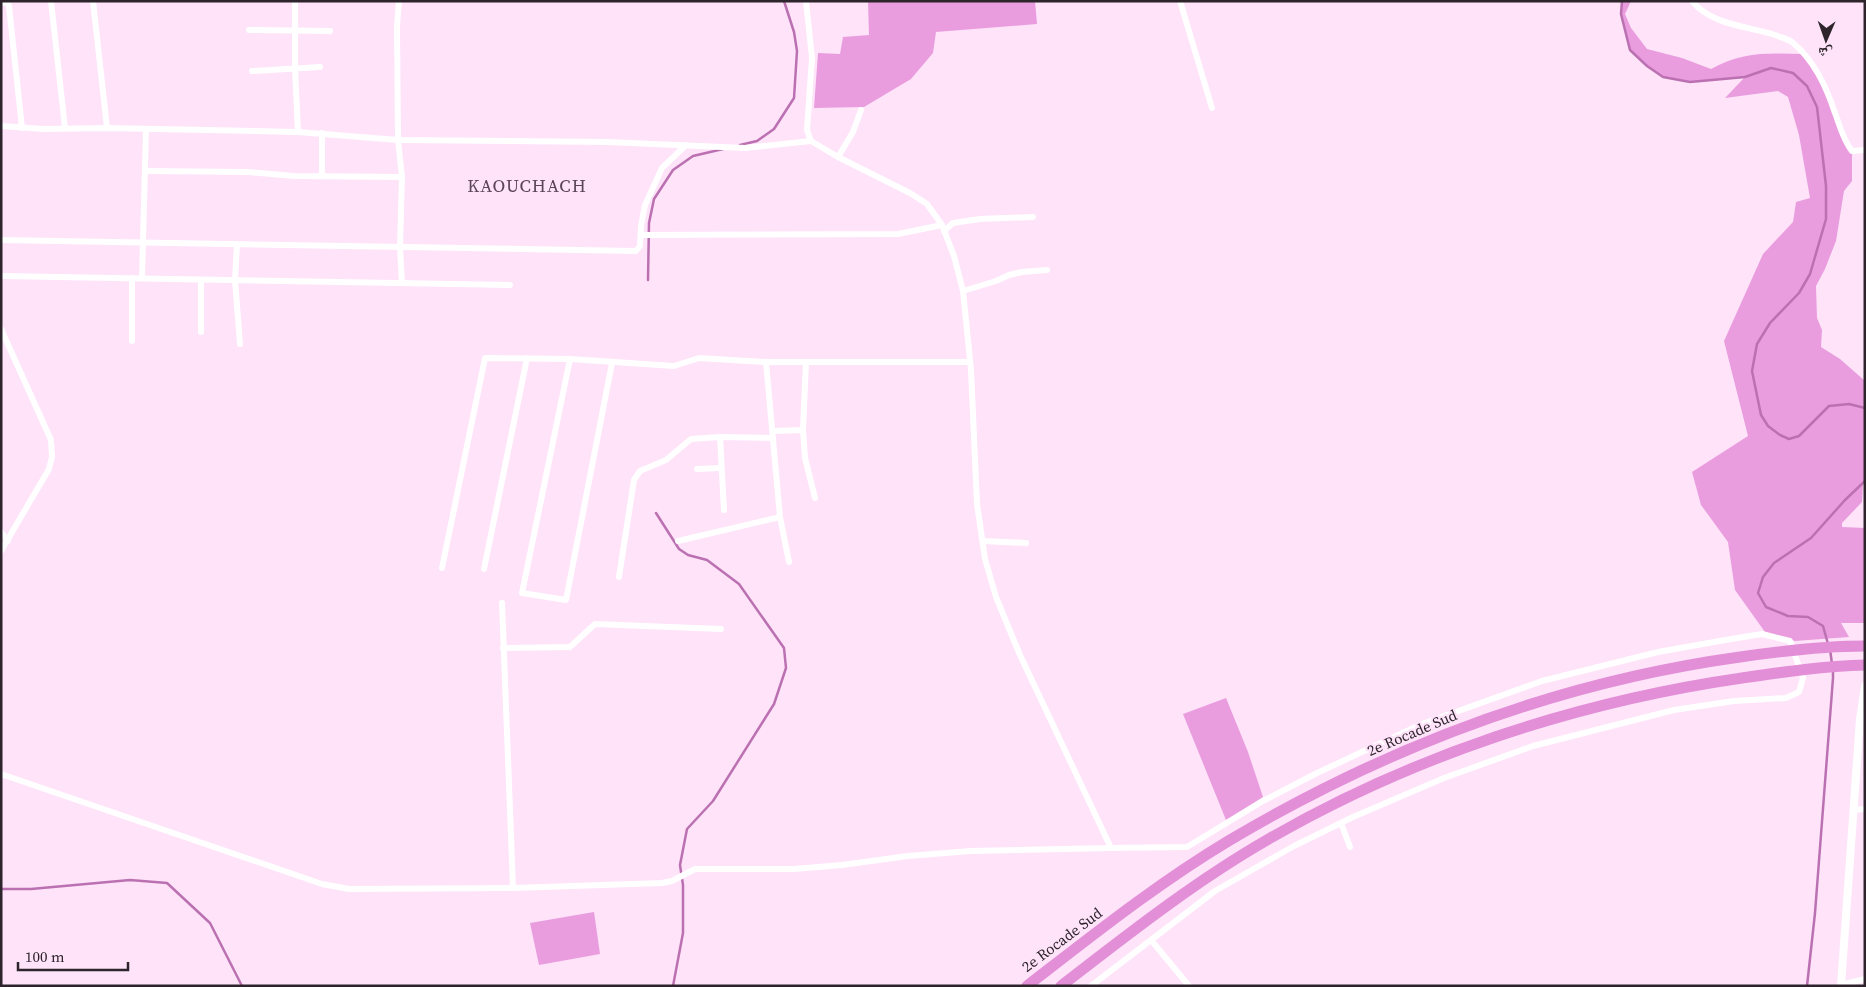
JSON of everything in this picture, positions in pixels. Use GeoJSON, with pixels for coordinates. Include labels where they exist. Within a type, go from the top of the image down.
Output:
{"type":"FeatureCollection","features":[{"type":"Feature","properties":{"kind":"highway","name":"2e Rocade Sud"},"geometry":{"type":"LineString","coordinates":[[1027,986],[1121,913],[1228,841],[1354,774],[1488,718],[1559,696],[1693,664],[1798,649],[1865,646]]}},
{"type":"Feature","properties":{"kind":"highway"},"geometry":{"type":"LineString","coordinates":[[1061,986],[1223,867],[1322,811],[1412,770],[1509,732],[1568,714],[1686,686],[1780,672],[1865,665]]}},
{"type":"Feature","properties":{"kind":"street"},"geometry":{"type":"LineString","coordinates":[[51,1],[65,128]]}},
{"type":"Feature","properties":{"kind":"street"},"geometry":{"type":"LineString","coordinates":[[92,1],[107,128]]}},
{"type":"Feature","properties":{"kind":"street"},"geometry":{"type":"LineString","coordinates":[[399,1],[397,26],[398,140],[402,177],[400,247],[402,283]]}},
{"type":"Feature","properties":{"kind":"street"},"geometry":{"type":"LineString","coordinates":[[806,1],[812,58],[807,130],[811,141]]}},
{"type":"Feature","properties":{"kind":"street"},"geometry":{"type":"LineString","coordinates":[[1180,1],[1212,108]]}},
{"type":"Feature","properties":{"kind":"street"},"geometry":{"type":"LineString","coordinates":[[1692,1],[1700,11],[1713,18],[1791,41],[1814,65],[1830,96],[1846,143],[1852,151],[1865,150]]}},
{"type":"Feature","properties":{"kind":"street"},"geometry":{"type":"LineString","coordinates":[[5,2],[22,128]]}},
{"type":"Feature","properties":{"kind":"street"},"geometry":{"type":"LineString","coordinates":[[295,3],[295,68],[298,132]]}},
{"type":"Feature","properties":{"kind":"street"},"geometry":{"type":"LineString","coordinates":[[249,30],[330,31]]}},
{"type":"Feature","properties":{"kind":"street"},"geometry":{"type":"LineString","coordinates":[[252,71],[320,67]]}},
{"type":"Feature","properties":{"kind":"street"},"geometry":{"type":"LineString","coordinates":[[838,157],[853,132],[861,110]]}},
{"type":"Feature","properties":{"kind":"street"},"geometry":{"type":"LineString","coordinates":[[1,126],[22,128],[298,132],[398,140],[608,142],[745,148],[811,141],[838,157],[910,192],[927,204],[943,228],[954,256],[963,291],[970,362],[977,504],[982,541],[996,597],[1020,655],[1111,848]]}},
{"type":"Feature","properties":{"kind":"street"},"geometry":{"type":"LineString","coordinates":[[142,278],[146,129]]}},
{"type":"Feature","properties":{"kind":"street"},"geometry":{"type":"LineString","coordinates":[[322,133],[322,176]]}},
{"type":"Feature","properties":{"kind":"street"},"geometry":{"type":"LineString","coordinates":[[1,240],[636,251],[640,246],[645,205],[662,168],[686,145]]}},
{"type":"Feature","properties":{"kind":"street"},"geometry":{"type":"LineString","coordinates":[[146,171],[248,172],[294,176],[402,177]]}},
{"type":"Feature","properties":{"kind":"street"},"geometry":{"type":"LineString","coordinates":[[641,235],[898,234],[943,228],[953,223],[980,219],[1033,218]]}},
{"type":"Feature","properties":{"kind":"street"},"geometry":{"type":"LineString","coordinates":[[237,244],[235,280],[240,344]]}},
{"type":"Feature","properties":{"kind":"street"},"geometry":{"type":"LineString","coordinates":[[963,291],[1009,275],[1047,270]]}},
{"type":"Feature","properties":{"kind":"street"},"geometry":{"type":"LineString","coordinates":[[1,276],[510,285]]}},
{"type":"Feature","properties":{"kind":"street"},"geometry":{"type":"LineString","coordinates":[[132,278],[132,340]]}},
{"type":"Feature","properties":{"kind":"street"},"geometry":{"type":"LineString","coordinates":[[201,280],[201,332]]}},
{"type":"Feature","properties":{"kind":"street"},"geometry":{"type":"LineString","coordinates":[[1,329],[51,440],[52,457],[49,469],[1,551]]}},
{"type":"Feature","properties":{"kind":"street"},"geometry":{"type":"LineString","coordinates":[[442,568],[485,358],[570,359],[674,366],[699,358],[766,362],[970,362]]}},
{"type":"Feature","properties":{"kind":"street"},"geometry":{"type":"LineString","coordinates":[[484,569],[527,358]]}},
{"type":"Feature","properties":{"kind":"street"},"geometry":{"type":"LineString","coordinates":[[570,359],[522,593],[566,600],[612,363]]}},
{"type":"Feature","properties":{"kind":"street"},"geometry":{"type":"LineString","coordinates":[[766,362],[780,517],[789,562]]}},
{"type":"Feature","properties":{"kind":"street"},"geometry":{"type":"LineString","coordinates":[[806,362],[803,430],[805,458],[815,498]]}},
{"type":"Feature","properties":{"kind":"street"},"geometry":{"type":"LineString","coordinates":[[619,577],[637,475],[640,471],[666,460],[691,439],[773,434],[803,430]]}},
{"type":"Feature","properties":{"kind":"street"},"geometry":{"type":"LineString","coordinates":[[720,437],[724,510]]}},
{"type":"Feature","properties":{"kind":"street"},"geometry":{"type":"LineString","coordinates":[[697,469],[721,468]]}},
{"type":"Feature","properties":{"kind":"street"},"geometry":{"type":"LineString","coordinates":[[678,542],[780,517]]}},
{"type":"Feature","properties":{"kind":"street"},"geometry":{"type":"LineString","coordinates":[[1,532],[8,541]]}},
{"type":"Feature","properties":{"kind":"street"},"geometry":{"type":"LineString","coordinates":[[982,541],[1026,543]]}},
{"type":"Feature","properties":{"kind":"street"},"geometry":{"type":"LineString","coordinates":[[502,603],[513,888]]}},
{"type":"Feature","properties":{"kind":"street"},"geometry":{"type":"LineString","coordinates":[[503,648],[570,646],[595,624],[721,629]]}},
{"type":"Feature","properties":{"kind":"street"},"geometry":{"type":"LineString","coordinates":[[1,774],[322,884],[349,889],[513,888],[662,884],[695,870],[803,868],[971,851],[1187,847],[1263,801],[1316,773],[1422,724],[1542,681],[1658,652],[1762,634],[1790,641],[1798,649],[1803,678],[1799,692],[1786,698],[1734,701],[1674,710],[1533,746],[1444,778],[1341,823],[1294,846],[1215,891],[1091,986]]}},
{"type":"Feature","properties":{"kind":"street"},"geometry":{"type":"LineString","coordinates":[[1865,686],[1841,985],[1865,979]]}},
{"type":"Feature","properties":{"kind":"street"},"geometry":{"type":"LineString","coordinates":[[1854,810],[1865,809]]}},
{"type":"Feature","properties":{"kind":"street"},"geometry":{"type":"LineString","coordinates":[[1341,823],[1350,847]]}},
{"type":"Feature","properties":{"kind":"street"},"geometry":{"type":"LineString","coordinates":[[1151,940],[1189,986]]}},
{"type":"Feature","properties":{"kind":"shaded area"},"geometry":{"type":"Polygon","coordinates":[[[868,1],[1035,1],[1037,24],[936,32],[933,53],[911,79],[864,107],[814,108],[818,53],[840,54],[843,37],[869,35],[868,1]]]}},
{"type":"Feature","properties":{"kind":"shaded area"},"geometry":{"type":"Polygon","coordinates":[[[1622,1],[1631,1],[1625,14],[1631,28],[1647,49],[1682,58],[1711,69],[1734,59],[1756,54],[1803,54],[1814,65],[1852,151],[1852,181],[1844,191],[1836,241],[1816,286],[1817,318],[1822,330],[1821,347],[1840,359],[1865,381],[1865,484],[1863,484],[1862,502],[1842,523],[1842,527],[1865,528],[1865,623],[1841,623],[1849,637],[1795,641],[1765,632],[1735,590],[1728,542],[1701,505],[1692,472],[1748,436],[1724,341],[1763,254],[1793,222],[1796,202],[1810,198],[1799,135],[1788,97],[1778,91],[1725,98],[1744,78],[1690,82],[1663,77],[1647,66],[1630,50],[1621,14],[1622,1]]]}},
{"type":"Feature","properties":{"kind":"shaded area"},"geometry":{"type":"Polygon","coordinates":[[[1226,698],[1248,752],[1263,797],[1226,820],[1183,714],[1226,698]]]}},
{"type":"Feature","properties":{"kind":"shaded area"},"geometry":{"type":"Polygon","coordinates":[[[594,912],[600,954],[539,965],[530,923],[594,912]]]}},
{"type":"Feature","properties":{"kind":"waterway"},"geometry":{"type":"LineString","coordinates":[[740,145],[757,141],[774,129],[794,98],[797,51],[794,32],[784,1]]}},
{"type":"Feature","properties":{"kind":"waterway"},"geometry":{"type":"LineString","coordinates":[[1622,1],[1621,14],[1630,50],[1647,66],[1663,77],[1690,82],[1745,77],[1771,68],[1793,73],[1807,86],[1817,107],[1826,186],[1826,219],[1810,274],[1799,293],[1770,323],[1757,344],[1752,371],[1761,415],[1768,426],[1789,439],[1799,436],[1829,406],[1849,404],[1865,408]]}},
{"type":"Feature","properties":{"kind":"waterway"},"geometry":{"type":"LineString","coordinates":[[648,280],[649,223],[654,199],[673,170],[693,156],[723,149]]}},
{"type":"Feature","properties":{"kind":"waterway"},"geometry":{"type":"LineString","coordinates":[[1828,644],[1823,626],[1808,617],[1788,616],[1766,607],[1758,593],[1763,577],[1774,563],[1811,538],[1865,481]]}},
{"type":"Feature","properties":{"kind":"waterway"},"geometry":{"type":"LineString","coordinates":[[656,513],[679,549],[688,555],[707,560],[739,584],[784,648],[786,668],[774,704],[713,801],[687,829],[680,865],[683,885],[683,933],[673,986]]}},
{"type":"Feature","properties":{"kind":"waterway"},"geometry":{"type":"LineString","coordinates":[[1830,649],[1832,664]]}},
{"type":"Feature","properties":{"kind":"waterway"},"geometry":{"type":"LineString","coordinates":[[1807,986],[1815,913],[1833,669]]}},
{"type":"Feature","properties":{"kind":"waterway"},"geometry":{"type":"LineString","coordinates":[[1,889],[31,889],[130,880],[167,883],[210,923],[242,986]]}},
{"type":"Feature","properties":{"kind":"district","name":"KAOUCHACH"},"geometry":{"type":"Point","coordinates":[527,186]}}]}
